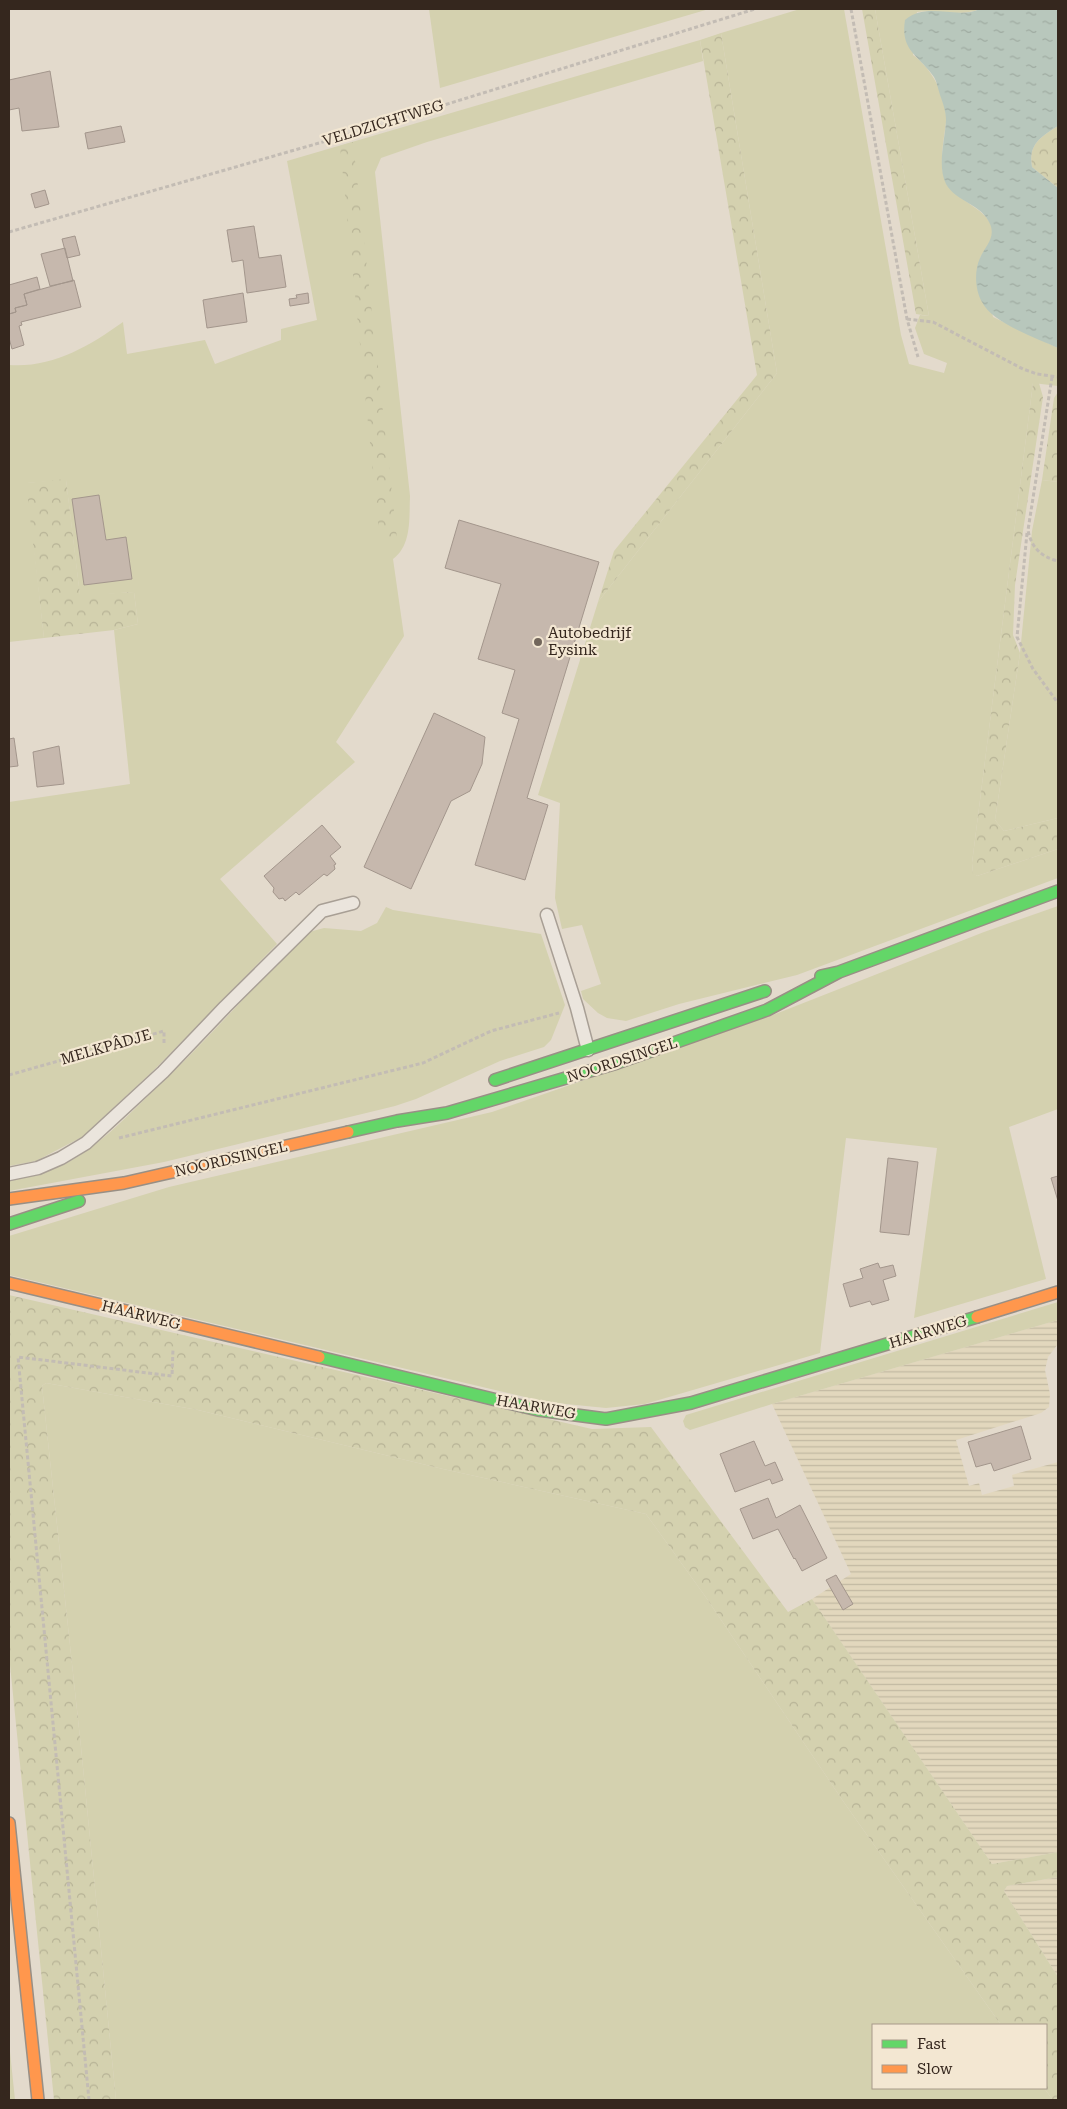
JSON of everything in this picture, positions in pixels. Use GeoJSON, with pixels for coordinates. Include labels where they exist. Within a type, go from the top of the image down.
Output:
{"type":"FeatureCollection","features":[{"type":"Feature","properties":{"kind":"main road","name":"NOORDSINGEL"},"geometry":{"type":"LineString","coordinates":[[796,983],[839,972],[1058,890]]}},
{"type":"Feature","properties":{"kind":"main road","name":"NOORDSINGEL"},"geometry":{"type":"LineString","coordinates":[[9,1198],[124,1183],[396,1121],[447,1113],[617,1063],[767,1010],[839,972]]}},
{"type":"Feature","properties":{"kind":"main road","name":"NOORDSINGEL"},"geometry":{"type":"LineString","coordinates":[[484,1083],[778,987]]}},
{"type":"Feature","properties":{"kind":"main road","name":"NOORDSINGEL"},"geometry":{"type":"LineString","coordinates":[[396,1121],[430,1104]]}},
{"type":"Feature","properties":{"kind":"main road","name":"NOORDSINGEL"},"geometry":{"type":"LineString","coordinates":[[9,1224],[124,1183]]}},
{"type":"Feature","properties":{"kind":"main road","name":"HAARWEG"},"geometry":{"type":"LineString","coordinates":[[9,1283],[538,1410],[606,1419],[691,1402],[1058,1292]]}},
{"type":"Feature","properties":{"kind":"main road"},"geometry":{"type":"LineString","coordinates":[[9,1822],[38,2100]]}},
{"type":"Feature","properties":{"kind":"lane"},"geometry":{"type":"LineString","coordinates":[[9,1174],[38,1168],[61,1158],[86,1143],[163,1072],[225,1007],[322,911],[353,903]]}},
{"type":"Feature","properties":{"kind":"lane"},"geometry":{"type":"LineString","coordinates":[[546,915],[577,1008],[588,1050]]}},
{"type":"Feature","properties":{"kind":"path","name":"VELDZICHTWEG"},"geometry":{"type":"LineString","coordinates":[[9,232],[347,135],[755,9]]}},
{"type":"Feature","properties":{"kind":"path"},"geometry":{"type":"LineString","coordinates":[[851,9],[907,320],[918,357]]}},
{"type":"Feature","properties":{"kind":"path"},"geometry":{"type":"LineString","coordinates":[[907,320],[933,322],[1023,369],[1037,374],[1058,377]]}},
{"type":"Feature","properties":{"kind":"path"},"geometry":{"type":"LineString","coordinates":[[1052,376],[1028,530],[1021,583],[1017,637],[1033,669],[1058,703]]}},
{"type":"Feature","properties":{"kind":"path"},"geometry":{"type":"LineString","coordinates":[[1028,530],[1029,540],[1038,551],[1043,556],[1058,561]]}},
{"type":"Feature","properties":{"kind":"path"},"geometry":{"type":"LineString","coordinates":[[115,1139],[423,1063],[491,1031],[577,1008]]}},
{"type":"Feature","properties":{"kind":"path","name":"MELKPÂDJE"},"geometry":{"type":"LineString","coordinates":[[9,1075],[164,1031],[163,1072]]}},
{"type":"Feature","properties":{"kind":"path"},"geometry":{"type":"LineString","coordinates":[[89,2100],[18,1357],[172,1376],[174,1323]]}},
{"type":"Feature","properties":{"kind":"shaded area"},"geometry":{"type":"Polygon","coordinates":[[[1058,1320],[1058,1344],[1048,1357],[1045,1370],[1050,1394],[1049,1407],[1041,1413],[956,1440],[969,1486],[979,1483],[982,1495],[1014,1486],[1012,1475],[1058,1462],[1058,1852],[992,1864],[812,1599],[851,1574],[772,1404],[1058,1320]]]}},
{"type":"Feature","properties":{"kind":"shaded area"},"geometry":{"type":"Polygon","coordinates":[[[1058,1877],[1058,1977],[1004,1891],[1007,1886],[1058,1877]]]}},
{"type":"Feature","properties":{"kind":"green space"},"geometry":{"type":"Polygon","coordinates":[[[429,9],[709,9],[440,88],[429,9]]]}},
{"type":"Feature","properties":{"kind":"green space"},"geometry":{"type":"Polygon","coordinates":[[[800,9],[844,9],[901,335],[909,364],[944,373],[947,363],[924,354],[915,328],[920,315],[929,316],[875,9],[980,9],[965,13],[917,12],[913,55],[932,76],[944,104],[946,122],[942,168],[946,182],[951,189],[983,214],[989,221],[992,229],[992,238],[980,258],[993,317],[1058,348],[1058,386],[1033,383],[972,863],[973,873],[977,876],[1058,849],[1058,878],[797,975],[679,1004],[626,1021],[607,1018],[598,1013],[583,999],[581,991],[601,984],[582,925],[562,929],[555,898],[560,803],[538,795],[598,602],[777,373],[721,33],[800,9]]]}},
{"type":"Feature","properties":{"kind":"green space"},"geometry":{"type":"Polygon","coordinates":[[[862,9],[875,9],[929,316],[916,314],[862,9]]]}},
{"type":"Feature","properties":{"kind":"green space"},"geometry":{"type":"Polygon","coordinates":[[[721,33],[777,373],[598,602],[614,551],[757,375],[700,40],[721,33]]]}},
{"type":"Feature","properties":{"kind":"green space"},"geometry":{"type":"Polygon","coordinates":[[[700,40],[703,61],[427,142],[381,158],[375,172],[410,496],[406,539],[404,546],[393,559],[404,636],[336,742],[355,762],[220,879],[277,944],[154,1070],[82,1137],[36,1161],[9,1166],[9,802],[130,784],[114,630],[138,624],[134,592],[80,596],[66,480],[27,483],[44,638],[9,642],[9,365],[40,363],[69,354],[96,340],[123,322],[127,354],[205,340],[215,364],[281,340],[281,329],[317,320],[287,161],[700,40]]]}},
{"type":"Feature","properties":{"kind":"green space"},"geometry":{"type":"Polygon","coordinates":[[[1058,126],[1058,188],[1032,167],[1031,159],[1037,142],[1058,126]]]}},
{"type":"Feature","properties":{"kind":"green space"},"geometry":{"type":"Polygon","coordinates":[[[353,142],[397,538],[380,542],[340,146],[353,142]]]}},
{"type":"Feature","properties":{"kind":"green space"},"geometry":{"type":"Polygon","coordinates":[[[1033,383],[1039,383],[1043,397],[1015,585],[1013,635],[1020,653],[995,820],[1004,831],[1058,818],[1058,849],[977,876],[973,874],[972,863],[1033,383]]]}},
{"type":"Feature","properties":{"kind":"green space"},"geometry":{"type":"Polygon","coordinates":[[[1058,392],[1058,482],[1042,480],[1054,398],[1058,392]]]}},
{"type":"Feature","properties":{"kind":"green space"},"geometry":{"type":"Polygon","coordinates":[[[66,479],[80,595],[134,592],[138,624],[114,630],[44,638],[26,483],[66,479]]]}},
{"type":"Feature","properties":{"kind":"green space"},"geometry":{"type":"Polygon","coordinates":[[[1042,480],[1058,482],[1058,818],[1004,831],[995,820],[1020,653],[1032,531],[1042,480]]]}},
{"type":"Feature","properties":{"kind":"green space"},"geometry":{"type":"Polygon","coordinates":[[[1058,906],[1058,1109],[1009,1127],[1046,1279],[914,1318],[937,1148],[846,1138],[820,1353],[645,1404],[606,1408],[546,1402],[9,1275],[9,1236],[169,1187],[492,1112],[778,1013],[984,932],[1058,906]]]}},
{"type":"Feature","properties":{"kind":"green space"},"geometry":{"type":"Polygon","coordinates":[[[386,907],[393,910],[541,934],[565,1005],[551,1040],[544,1047],[500,1061],[416,1099],[395,1106],[164,1162],[9,1191],[9,1180],[53,1169],[67,1163],[109,1133],[186,1059],[302,936],[324,928],[361,931],[377,923],[386,907]]]}},
{"type":"Feature","properties":{"kind":"green space"},"geometry":{"type":"Polygon","coordinates":[[[9,1295],[592,1429],[651,1427],[788,1612],[812,1599],[992,1864],[1058,1852],[1058,1877],[1007,1886],[1004,1891],[1058,1977],[1058,2100],[1053,2100],[1045,2089],[1047,2089],[1047,2024],[1000,2024],[843,1801],[705,1596],[646,1514],[443,1469],[198,1410],[46,1383],[42,1386],[81,1747],[116,2100],[54,2100],[9,1655],[9,1295]]]}},
{"type":"Feature","properties":{"kind":"green space"},"geometry":{"type":"Polygon","coordinates":[[[1058,1302],[1058,1320],[690,1430],[685,1427],[683,1421],[686,1415],[1058,1302]]]}},
{"type":"Feature","properties":{"kind":"green space"},"geometry":{"type":"Polygon","coordinates":[[[46,1383],[198,1410],[443,1469],[646,1514],[705,1596],[843,1801],[1000,2024],[872,2024],[872,2089],[1045,2089],[1053,2100],[116,2100],[81,1747],[42,1386],[46,1383]]]}},
{"type":"Feature","properties":{"kind":"green space"},"geometry":{"type":"Polygon","coordinates":[[[9,2042],[15,2100],[9,2100],[9,2042]]]}},
{"type":"Feature","properties":{"kind":"water"},"geometry":{"type":"Polygon","coordinates":[[[980,9],[1058,9],[1058,126],[1037,142],[1031,159],[1032,167],[1058,188],[1058,348],[1027,335],[995,317],[982,302],[977,286],[976,274],[980,258],[991,238],[990,224],[981,212],[956,195],[946,184],[943,177],[942,161],[946,120],[937,83],[912,52],[905,39],[905,20],[914,15],[932,11],[961,13],[980,9]]]}},
{"type":"Feature","properties":{"kind":"building"},"geometry":{"type":"Polygon","coordinates":[[[50,71],[59,127],[22,131],[19,108],[9,110],[9,80],[50,71]]]}},
{"type":"Feature","properties":{"kind":"building"},"geometry":{"type":"Polygon","coordinates":[[[121,126],[125,142],[88,149],[85,133],[121,126]]]}},
{"type":"Feature","properties":{"kind":"building"},"geometry":{"type":"Polygon","coordinates":[[[45,190],[49,204],[35,208],[31,194],[45,190]]]}},
{"type":"Feature","properties":{"kind":"building"},"geometry":{"type":"Polygon","coordinates":[[[254,226],[259,258],[281,255],[286,287],[247,293],[243,260],[232,262],[227,230],[254,226]]]}},
{"type":"Feature","properties":{"kind":"building"},"geometry":{"type":"Polygon","coordinates":[[[75,236],[80,255],[67,258],[62,239],[75,236]]]}},
{"type":"Feature","properties":{"kind":"building"},"geometry":{"type":"Polygon","coordinates":[[[65,248],[73,281],[50,286],[41,254],[65,248]]]}},
{"type":"Feature","properties":{"kind":"building"},"geometry":{"type":"Polygon","coordinates":[[[37,277],[40,289],[24,294],[27,305],[15,308],[16,312],[9,314],[9,285],[37,277]]]}},
{"type":"Feature","properties":{"kind":"building"},"geometry":{"type":"Polygon","coordinates":[[[74,280],[81,307],[21,322],[22,325],[19,326],[24,345],[12,349],[9,338],[9,314],[16,312],[15,308],[27,305],[24,294],[74,280]]]}},
{"type":"Feature","properties":{"kind":"building"},"geometry":{"type":"Polygon","coordinates":[[[243,293],[247,322],[207,328],[203,300],[243,293]]]}},
{"type":"Feature","properties":{"kind":"building"},"geometry":{"type":"Polygon","coordinates":[[[308,293],[309,303],[290,306],[289,299],[297,298],[296,295],[308,293]]]}},
{"type":"Feature","properties":{"kind":"building"},"geometry":{"type":"Polygon","coordinates":[[[99,495],[106,540],[126,537],[132,579],[84,585],[72,499],[99,495]]]}},
{"type":"Feature","properties":{"kind":"building"},"geometry":{"type":"Polygon","coordinates":[[[459,520],[599,562],[527,798],[548,805],[525,880],[475,865],[519,719],[502,713],[515,670],[478,659],[501,584],[445,568],[459,520]]]}},
{"type":"Feature","properties":{"kind":"building"},"geometry":{"type":"Polygon","coordinates":[[[434,713],[485,737],[482,764],[470,791],[451,801],[411,889],[364,867],[434,713]]]}},
{"type":"Feature","properties":{"kind":"building"},"geometry":{"type":"Polygon","coordinates":[[[14,738],[18,766],[9,767],[9,739],[14,738]]]}},
{"type":"Feature","properties":{"kind":"building"},"geometry":{"type":"Polygon","coordinates":[[[59,746],[64,784],[37,787],[33,752],[59,746]]]}},
{"type":"Feature","properties":{"kind":"building"},"geometry":{"type":"Polygon","coordinates":[[[322,825],[341,847],[330,856],[336,864],[334,865],[335,869],[327,876],[324,874],[299,895],[296,892],[285,901],[283,898],[279,899],[273,892],[274,888],[264,876],[322,825]]]}},
{"type":"Feature","properties":{"kind":"building"},"geometry":{"type":"Polygon","coordinates":[[[888,1158],[918,1162],[909,1235],[880,1232],[888,1158]]]}},
{"type":"Feature","properties":{"kind":"building"},"geometry":{"type":"Polygon","coordinates":[[[1058,1176],[1058,1201],[1051,1178],[1058,1176]]]}},
{"type":"Feature","properties":{"kind":"building"},"geometry":{"type":"Polygon","coordinates":[[[878,1263],[880,1268],[893,1265],[896,1276],[883,1280],[889,1300],[872,1305],[870,1301],[850,1307],[843,1284],[863,1278],[860,1269],[878,1263]]]}},
{"type":"Feature","properties":{"kind":"building"},"geometry":{"type":"Polygon","coordinates":[[[1021,1426],[1031,1459],[994,1471],[991,1463],[976,1467],[968,1442],[1021,1426]]]}},
{"type":"Feature","properties":{"kind":"building"},"geometry":{"type":"Polygon","coordinates":[[[754,1441],[765,1466],[775,1462],[783,1480],[772,1484],[770,1479],[735,1492],[720,1454],[754,1441]]]}},
{"type":"Feature","properties":{"kind":"building"},"geometry":{"type":"Polygon","coordinates":[[[768,1498],[776,1518],[800,1505],[827,1558],[802,1571],[778,1529],[753,1539],[740,1509],[768,1498]]]}},
{"type":"Feature","properties":{"kind":"building"},"geometry":{"type":"Polygon","coordinates":[[[836,1575],[853,1604],[843,1610],[826,1580],[836,1575]]]}},
{"type":"Feature","properties":{"kind":"traffic: fast"},"geometry":{"type":"LineString","coordinates":[[821,976],[839,972],[1058,891]]}},
{"type":"Feature","properties":{"kind":"traffic: fast"},"geometry":{"type":"LineString","coordinates":[[348,1132],[397,1121],[447,1113],[617,1063],[767,1010],[839,972]]}},
{"type":"Feature","properties":{"kind":"traffic: fast"},"geometry":{"type":"LineString","coordinates":[[495,1080],[765,991]]}},
{"type":"Feature","properties":{"kind":"traffic: fast"},"geometry":{"type":"LineString","coordinates":[[9,1224],[79,1201]]}},
{"type":"Feature","properties":{"kind":"traffic: fast"},"geometry":{"type":"LineString","coordinates":[[319,1357],[538,1410],[606,1419],[691,1403],[977,1317]]}},
{"type":"Feature","properties":{"kind":"traffic: slow"},"geometry":{"type":"LineString","coordinates":[[9,1199],[124,1183],[348,1132]]}},
{"type":"Feature","properties":{"kind":"traffic: slow"},"geometry":{"type":"LineString","coordinates":[[9,1283],[319,1357]]}},
{"type":"Feature","properties":{"kind":"traffic: slow"},"geometry":{"type":"LineString","coordinates":[[977,1317],[1058,1292]]}},
{"type":"Feature","properties":{"kind":"traffic: slow"},"geometry":{"type":"LineString","coordinates":[[9,1823],[38,2100]]}},
{"type":"Feature","properties":{"kind":"place","name":"Autobedrijf Eysink"},"geometry":{"type":"Point","coordinates":[538,642]}}]}
